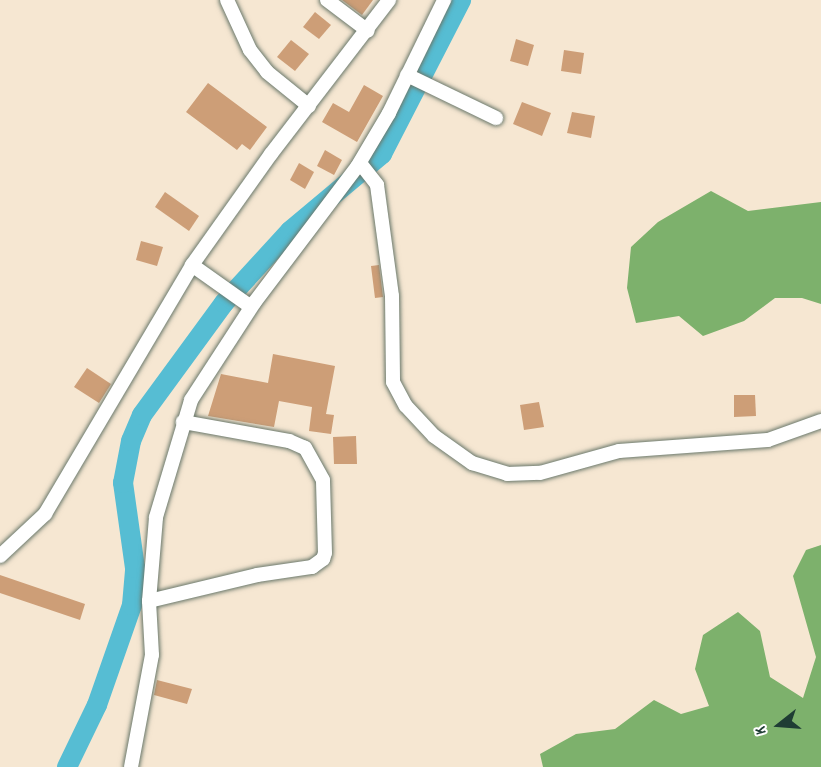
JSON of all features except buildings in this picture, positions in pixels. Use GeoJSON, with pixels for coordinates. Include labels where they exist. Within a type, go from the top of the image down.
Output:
{"type":"FeatureCollection","features":[{"type":"Feature","properties":{"kind":"street"},"geometry":{"type":"LineString","coordinates":[[227,0],[250,50],[267,72],[309,106]]}},
{"type":"Feature","properties":{"kind":"street"},"geometry":{"type":"LineString","coordinates":[[327,0],[368,31]]}},
{"type":"Feature","properties":{"kind":"street"},"geometry":{"type":"LineString","coordinates":[[0,556],[45,514],[192,266],[389,0]]}},
{"type":"Feature","properties":{"kind":"street"},"geometry":{"type":"LineString","coordinates":[[131,767],[152,655],[149,601],[156,517],[191,400],[251,307],[360,163],[444,0]]}},
{"type":"Feature","properties":{"kind":"street"},"geometry":{"type":"LineString","coordinates":[[407,75],[496,118]]}},
{"type":"Feature","properties":{"kind":"street"},"geometry":{"type":"LineString","coordinates":[[360,163],[377,185],[392,296],[393,382],[406,406],[434,436],[472,464],[507,474],[540,473],[620,451],[768,440],[821,421]]}},
{"type":"Feature","properties":{"kind":"street"},"geometry":{"type":"LineString","coordinates":[[192,266],[251,307]]}},
{"type":"Feature","properties":{"kind":"street"},"geometry":{"type":"LineString","coordinates":[[149,601],[257,575],[312,567],[323,559],[323,480],[305,448],[289,441],[183,422]]}},
{"type":"Feature","properties":{"kind":"green space"},"geometry":{"type":"Polygon","coordinates":[[[711,191],[748,211],[821,202],[821,304],[802,298],[775,298],[744,321],[703,336],[679,316],[636,323],[627,288],[631,247],[658,222],[711,191]]]}},
{"type":"Feature","properties":{"kind":"green space"},"geometry":{"type":"Polygon","coordinates":[[[821,545],[821,767],[543,767],[540,754],[576,734],[615,729],[654,700],[681,714],[709,706],[695,669],[703,635],[738,612],[760,631],[770,677],[803,698],[816,657],[793,576],[806,550],[821,545]]]}},
{"type":"Feature","properties":{"kind":"waterway"},"geometry":{"type":"LineString","coordinates":[[67,767],[97,705],[132,605],[135,568],[123,483],[131,441],[142,415],[224,303],[290,231],[382,154],[461,0]]}}]}
